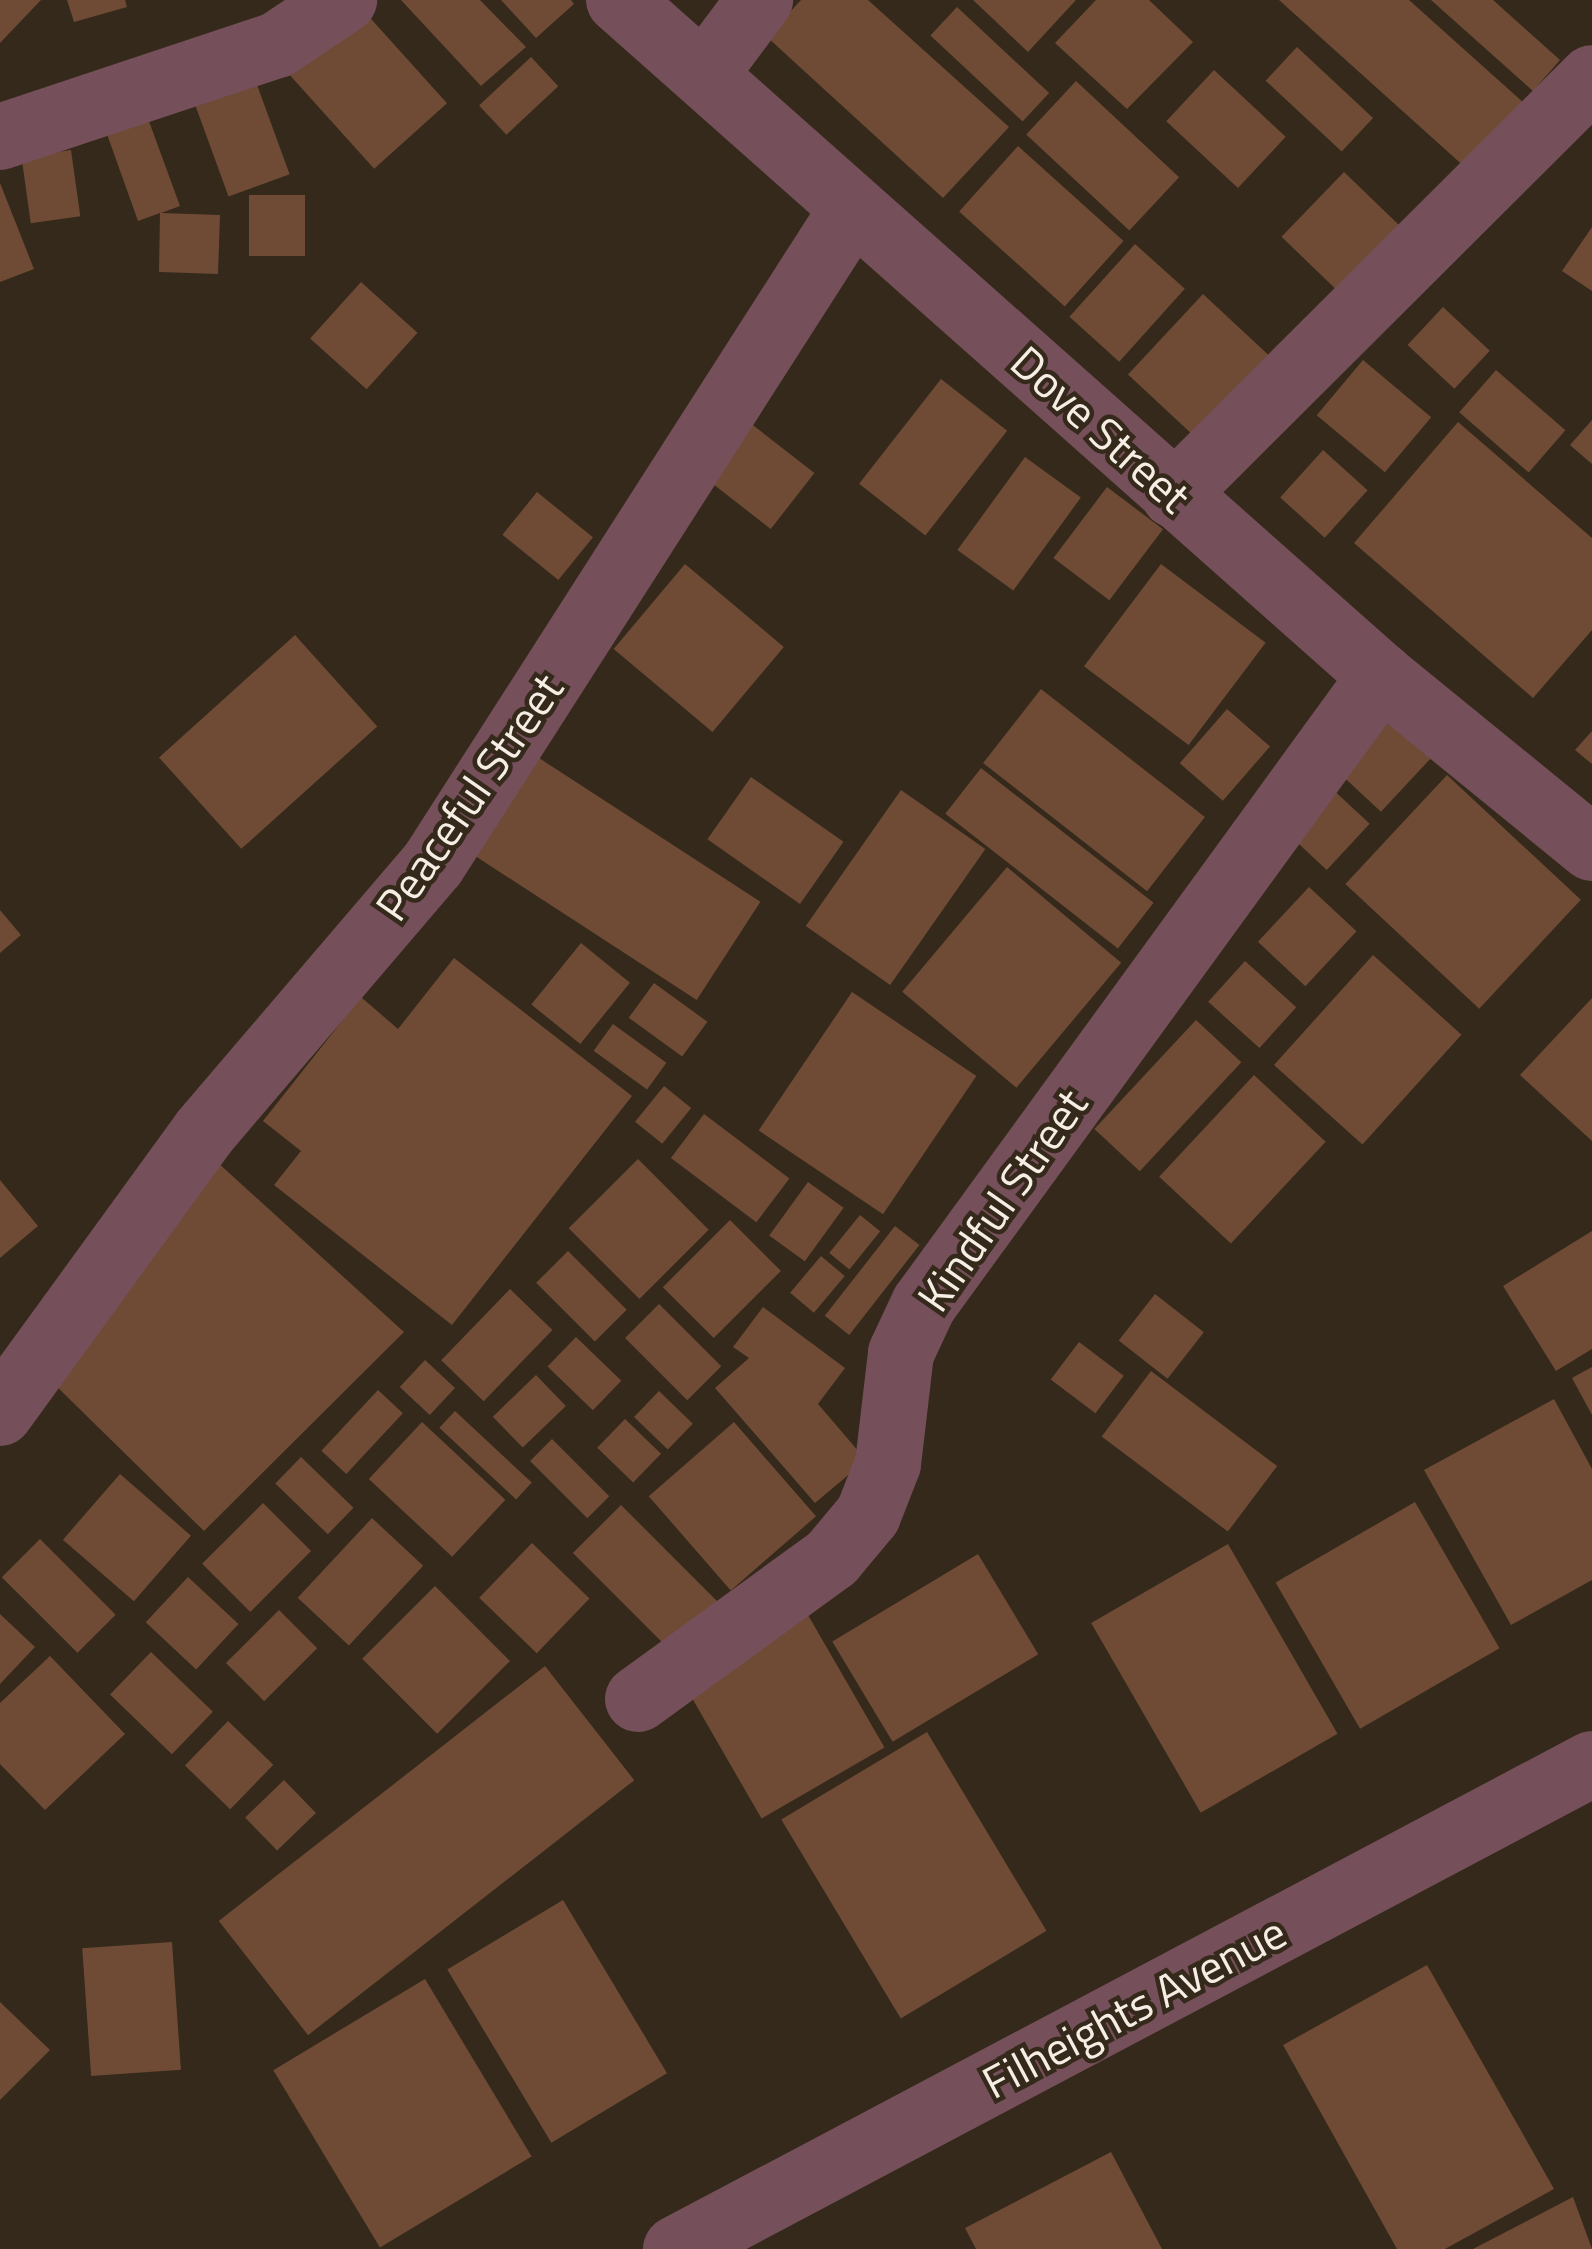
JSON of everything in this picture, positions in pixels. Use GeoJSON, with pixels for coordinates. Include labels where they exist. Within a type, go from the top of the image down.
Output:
{"type":"FeatureCollection","features":[{"type":"Feature","properties":{"kind":"street"},"geometry":{"type":"LineString","coordinates":[[0,136],[278,45],[344,0]]}},
{"type":"Feature","properties":{"kind":"street","name":"Dove Street"},"geometry":{"type":"LineString","coordinates":[[619,0],[707,71],[853,208],[1381,676],[1592,848]]}},
{"type":"Feature","properties":{"kind":"street"},"geometry":{"type":"LineString","coordinates":[[707,71],[760,0]]}},
{"type":"Feature","properties":{"kind":"street"},"geometry":{"type":"LineString","coordinates":[[1174,495],[1592,78]]}},
{"type":"Feature","properties":{"kind":"street","name":"Peaceful Street"},"geometry":{"type":"LineString","coordinates":[[0,1413],[204,1132],[433,864],[853,208]]}},
{"type":"Feature","properties":{"kind":"street","name":"Kindful Street"},"geometry":{"type":"LineString","coordinates":[[638,1699],[832,1558],[868,1515],[889,1464],[901,1353],[924,1304],[1381,676]]}},
{"type":"Feature","properties":{"kind":"street","name":"Filheights Avenue"},"geometry":{"type":"LineString","coordinates":[[676,2249],[1592,1764]]}},
{"type":"Feature","properties":{"kind":"building"},"geometry":{"type":"Polygon","coordinates":[[[0,0],[41,0],[0,43],[0,0]]]}},
{"type":"Feature","properties":{"kind":"building"},"geometry":{"type":"Polygon","coordinates":[[[67,0],[125,0],[127,7],[74,22],[67,0]]]}},
{"type":"Feature","properties":{"kind":"building"},"geometry":{"type":"Polygon","coordinates":[[[354,0],[447,103],[374,169],[281,66],[354,0]]]}},
{"type":"Feature","properties":{"kind":"building"},"geometry":{"type":"Polygon","coordinates":[[[401,0],[480,0],[526,47],[481,86],[401,0]]]}},
{"type":"Feature","properties":{"kind":"building"},"geometry":{"type":"Polygon","coordinates":[[[501,0],[571,0],[574,4],[536,38],[501,0]]]}},
{"type":"Feature","properties":{"kind":"building"},"geometry":{"type":"Polygon","coordinates":[[[801,0],[868,0],[1009,127],[943,198],[767,37],[801,0]]]}},
{"type":"Feature","properties":{"kind":"building"},"geometry":{"type":"Polygon","coordinates":[[[973,0],[1076,0],[1028,52],[973,0]]]}},
{"type":"Feature","properties":{"kind":"building"},"geometry":{"type":"Polygon","coordinates":[[[1096,0],[1149,0],[1193,42],[1127,109],[1055,43],[1096,0]]]}},
{"type":"Feature","properties":{"kind":"building"},"geometry":{"type":"Polygon","coordinates":[[[1279,0],[1409,0],[1525,104],[1467,169],[1279,0]]]}},
{"type":"Feature","properties":{"kind":"building"},"geometry":{"type":"Polygon","coordinates":[[[1431,0],[1493,0],[1560,60],[1533,91],[1431,0]]]}},
{"type":"Feature","properties":{"kind":"building"},"geometry":{"type":"Polygon","coordinates":[[[957,7],[1049,93],[1023,121],[930,36],[957,7]]]}},
{"type":"Feature","properties":{"kind":"building"},"geometry":{"type":"Polygon","coordinates":[[[1297,47],[1373,118],[1342,152],[1266,81],[1297,47]]]}},
{"type":"Feature","properties":{"kind":"building"},"geometry":{"type":"Polygon","coordinates":[[[531,57],[558,86],[506,135],[479,105],[531,57]]]}},
{"type":"Feature","properties":{"kind":"building"},"geometry":{"type":"Polygon","coordinates":[[[1214,70],[1286,137],[1238,188],[1166,121],[1214,70]]]}},
{"type":"Feature","properties":{"kind":"building"},"geometry":{"type":"Polygon","coordinates":[[[252,71],[290,174],[229,197],[191,93],[252,71]]]}},
{"type":"Feature","properties":{"kind":"building"},"geometry":{"type":"Polygon","coordinates":[[[1076,81],[1179,177],[1129,231],[1026,134],[1076,81]]]}},
{"type":"Feature","properties":{"kind":"building"},"geometry":{"type":"Polygon","coordinates":[[[139,94],[180,206],[161,213],[220,215],[218,274],[159,272],[160,213],[138,221],[98,109],[139,94]]]}},
{"type":"Feature","properties":{"kind":"building"},"geometry":{"type":"Polygon","coordinates":[[[1018,146],[1124,241],[1065,306],[959,211],[1018,146]]]}},
{"type":"Feature","properties":{"kind":"building"},"geometry":{"type":"Polygon","coordinates":[[[71,150],[80,216],[31,223],[21,157],[71,150]]]}},
{"type":"Feature","properties":{"kind":"building"},"geometry":{"type":"Polygon","coordinates":[[[1344,172],[1404,230],[1342,295],[1281,237],[1344,172]]]}},
{"type":"Feature","properties":{"kind":"building"},"geometry":{"type":"Polygon","coordinates":[[[0,183],[34,269],[0,282],[0,183]]]}},
{"type":"Feature","properties":{"kind":"building"},"geometry":{"type":"Polygon","coordinates":[[[249,195],[305,195],[305,256],[249,256],[249,195]]]}},
{"type":"Feature","properties":{"kind":"building"},"geometry":{"type":"Polygon","coordinates":[[[1592,227],[1592,291],[1562,271],[1592,227]]]}},
{"type":"Feature","properties":{"kind":"building"},"geometry":{"type":"Polygon","coordinates":[[[1135,244],[1185,289],[1119,362],[1069,317],[1135,244]]]}},
{"type":"Feature","properties":{"kind":"building"},"geometry":{"type":"Polygon","coordinates":[[[361,282],[417,333],[367,389],[310,338],[361,282]]]}},
{"type":"Feature","properties":{"kind":"building"},"geometry":{"type":"Polygon","coordinates":[[[1203,294],[1280,366],[1205,446],[1128,374],[1203,294]]]}},
{"type":"Feature","properties":{"kind":"building"},"geometry":{"type":"Polygon","coordinates":[[[1443,307],[1490,351],[1454,389],[1408,345],[1443,307]]]}},
{"type":"Feature","properties":{"kind":"building"},"geometry":{"type":"Polygon","coordinates":[[[1363,360],[1431,417],[1385,472],[1317,415],[1363,360]]]}},
{"type":"Feature","properties":{"kind":"building"},"geometry":{"type":"Polygon","coordinates":[[[1496,370],[1565,430],[1529,473],[1459,412],[1496,370]]]}},
{"type":"Feature","properties":{"kind":"building"},"geometry":{"type":"Polygon","coordinates":[[[941,379],[1007,431],[925,536],[859,484],[941,379]]]}},
{"type":"Feature","properties":{"kind":"building"},"geometry":{"type":"Polygon","coordinates":[[[1592,420],[1592,464],[1570,445],[1592,420]]]}},
{"type":"Feature","properties":{"kind":"building"},"geometry":{"type":"Polygon","coordinates":[[[749,422],[814,473],[771,529],[705,478],[749,422]]]}},
{"type":"Feature","properties":{"kind":"building"},"geometry":{"type":"Polygon","coordinates":[[[1458,422],[1592,538],[1592,630],[1533,698],[1354,543],[1458,422]]]}},
{"type":"Feature","properties":{"kind":"building"},"geometry":{"type":"Polygon","coordinates":[[[1323,450],[1368,490],[1325,538],[1280,498],[1323,450]]]}},
{"type":"Feature","properties":{"kind":"building"},"geometry":{"type":"Polygon","coordinates":[[[1025,457],[1081,498],[1013,591],[957,550],[1025,457]]]}},
{"type":"Feature","properties":{"kind":"building"},"geometry":{"type":"Polygon","coordinates":[[[1107,487],[1163,529],[1109,600],[1053,558],[1107,487]]]}},
{"type":"Feature","properties":{"kind":"building"},"geometry":{"type":"Polygon","coordinates":[[[537,492],[593,537],[558,580],[502,535],[537,492]]]}},
{"type":"Feature","properties":{"kind":"building"},"geometry":{"type":"Polygon","coordinates":[[[685,564],[784,647],[712,732],[614,649],[685,564]]]}},
{"type":"Feature","properties":{"kind":"building"},"geometry":{"type":"Polygon","coordinates":[[[1161,564],[1266,643],[1189,745],[1084,666],[1161,564]]]}},
{"type":"Feature","properties":{"kind":"building"},"geometry":{"type":"Polygon","coordinates":[[[295,635],[377,726],[241,849],[159,757],[295,635]]]}},
{"type":"Feature","properties":{"kind":"building"},"geometry":{"type":"Polygon","coordinates":[[[1041,689],[1205,817],[1147,891],[983,763],[1041,689]]]}},
{"type":"Feature","properties":{"kind":"building"},"geometry":{"type":"Polygon","coordinates":[[[1227,709],[1270,746],[1223,801],[1180,763],[1227,709]]]}},
{"type":"Feature","properties":{"kind":"building"},"geometry":{"type":"Polygon","coordinates":[[[1381,712],[1431,758],[1381,812],[1331,765],[1381,712]]]}},
{"type":"Feature","properties":{"kind":"building"},"geometry":{"type":"Polygon","coordinates":[[[1592,731],[1592,764],[1575,750],[1592,731]]]}},
{"type":"Feature","properties":{"kind":"building"},"geometry":{"type":"Polygon","coordinates":[[[539,758],[760,902],[697,1000],[475,856],[539,758]]]}},
{"type":"Feature","properties":{"kind":"building"},"geometry":{"type":"Polygon","coordinates":[[[981,768],[1154,903],[1118,949],[945,814],[981,768]]]}},
{"type":"Feature","properties":{"kind":"building"},"geometry":{"type":"Polygon","coordinates":[[[1447,775],[1581,900],[1479,1009],[1345,884],[1447,775]]]}},
{"type":"Feature","properties":{"kind":"building"},"geometry":{"type":"Polygon","coordinates":[[[751,777],[844,842],[800,904],[707,839],[751,777]]]}},
{"type":"Feature","properties":{"kind":"building"},"geometry":{"type":"Polygon","coordinates":[[[1328,785],[1370,824],[1327,870],[1285,831],[1328,785]]]}},
{"type":"Feature","properties":{"kind":"building"},"geometry":{"type":"Polygon","coordinates":[[[901,790],[985,849],[890,985],[806,926],[901,790]]]}},
{"type":"Feature","properties":{"kind":"building"},"geometry":{"type":"Polygon","coordinates":[[[1007,867],[1121,963],[1016,1088],[902,992],[1007,867]]]}},
{"type":"Feature","properties":{"kind":"building"},"geometry":{"type":"Polygon","coordinates":[[[1309,887],[1357,931],[1305,986],[1258,942],[1309,887]]]}},
{"type":"Feature","properties":{"kind":"building"},"geometry":{"type":"Polygon","coordinates":[[[0,910],[21,935],[0,953],[0,910]]]}},
{"type":"Feature","properties":{"kind":"building"},"geometry":{"type":"Polygon","coordinates":[[[581,943],[630,983],[580,1044],[531,1004],[581,943]]]}},
{"type":"Feature","properties":{"kind":"building"},"geometry":{"type":"Polygon","coordinates":[[[1373,955],[1461,1035],[1362,1145],[1274,1065],[1373,955]]]}},
{"type":"Feature","properties":{"kind":"building"},"geometry":{"type":"Polygon","coordinates":[[[454,958],[632,1096],[452,1325],[274,1185],[301,1151],[263,1121],[361,997],[398,1029],[454,958]]]}},
{"type":"Feature","properties":{"kind":"building"},"geometry":{"type":"Polygon","coordinates":[[[1245,961],[1296,1007],[1259,1048],[1208,1002],[1245,961]]]}},
{"type":"Feature","properties":{"kind":"building"},"geometry":{"type":"Polygon","coordinates":[[[654,983],[707,1022],[682,1057],[629,1018],[654,983]]]}},
{"type":"Feature","properties":{"kind":"building"},"geometry":{"type":"Polygon","coordinates":[[[852,992],[976,1076],[883,1214],[759,1130],[852,992]]]}},
{"type":"Feature","properties":{"kind":"building"},"geometry":{"type":"Polygon","coordinates":[[[1592,998],[1592,1141],[1520,1075],[1592,998]]]}},
{"type":"Feature","properties":{"kind":"building"},"geometry":{"type":"Polygon","coordinates":[[[1196,1020],[1241,1062],[1140,1171],[1094,1129],[1196,1020]]]}},
{"type":"Feature","properties":{"kind":"building"},"geometry":{"type":"Polygon","coordinates":[[[613,1024],[666,1063],[647,1089],[594,1051],[613,1024]]]}},
{"type":"Feature","properties":{"kind":"building"},"geometry":{"type":"Polygon","coordinates":[[[1254,1075],[1326,1142],[1231,1243],[1159,1177],[1254,1075]]]}},
{"type":"Feature","properties":{"kind":"building"},"geometry":{"type":"Polygon","coordinates":[[[664,1086],[691,1108],[662,1144],[635,1122],[664,1086]]]}},
{"type":"Feature","properties":{"kind":"building"},"geometry":{"type":"Polygon","coordinates":[[[704,1114],[789,1178],[756,1222],[671,1158],[704,1114]]]}},
{"type":"Feature","properties":{"kind":"building"},"geometry":{"type":"Polygon","coordinates":[[[638,1159],[709,1230],[639,1299],[569,1228],[638,1159]]]}},
{"type":"Feature","properties":{"kind":"building"},"geometry":{"type":"Polygon","coordinates":[[[216,1161],[404,1332],[204,1531],[48,1378],[216,1161]]]}},
{"type":"Feature","properties":{"kind":"building"},"geometry":{"type":"Polygon","coordinates":[[[0,1180],[38,1226],[0,1258],[0,1180]]]}},
{"type":"Feature","properties":{"kind":"building"},"geometry":{"type":"Polygon","coordinates":[[[808,1182],[844,1208],[805,1261],[769,1235],[808,1182]]]}},
{"type":"Feature","properties":{"kind":"building"},"geometry":{"type":"Polygon","coordinates":[[[860,1215],[880,1231],[849,1269],[829,1253],[860,1215]]]}},
{"type":"Feature","properties":{"kind":"building"},"geometry":{"type":"Polygon","coordinates":[[[730,1220],[781,1271],[714,1338],[663,1287],[730,1220]]]}},
{"type":"Feature","properties":{"kind":"building"},"geometry":{"type":"Polygon","coordinates":[[[895,1226],[919,1245],[849,1335],[825,1316],[895,1226]]]}},
{"type":"Feature","properties":{"kind":"building"},"geometry":{"type":"Polygon","coordinates":[[[1592,1231],[1592,1349],[1556,1371],[1503,1286],[1592,1231]]]}},
{"type":"Feature","properties":{"kind":"building"},"geometry":{"type":"Polygon","coordinates":[[[568,1251],[627,1310],[595,1342],[536,1283],[568,1251]]]}},
{"type":"Feature","properties":{"kind":"building"},"geometry":{"type":"Polygon","coordinates":[[[821,1256],[845,1276],[814,1313],[790,1293],[821,1256]]]}},
{"type":"Feature","properties":{"kind":"building"},"geometry":{"type":"Polygon","coordinates":[[[510,1289],[552,1330],[484,1401],[441,1360],[510,1289]]]}},
{"type":"Feature","properties":{"kind":"building"},"geometry":{"type":"Polygon","coordinates":[[[1155,1294],[1204,1332],[1168,1379],[1119,1340],[1155,1294]]]}},
{"type":"Feature","properties":{"kind":"building"},"geometry":{"type":"Polygon","coordinates":[[[659,1304],[721,1366],[687,1400],[625,1338],[659,1304]]]}},
{"type":"Feature","properties":{"kind":"building"},"geometry":{"type":"Polygon","coordinates":[[[763,1307],[845,1368],[818,1404],[866,1460],[815,1503],[715,1388],[749,1358],[733,1347],[763,1307]]]}},
{"type":"Feature","properties":{"kind":"building"},"geometry":{"type":"Polygon","coordinates":[[[576,1337],[621,1381],[593,1410],[548,1366],[576,1337]]]}},
{"type":"Feature","properties":{"kind":"building"},"geometry":{"type":"Polygon","coordinates":[[[1079,1342],[1124,1376],[1095,1413],[1051,1380],[1079,1342]]]}},
{"type":"Feature","properties":{"kind":"building"},"geometry":{"type":"Polygon","coordinates":[[[425,1360],[455,1388],[430,1415],[400,1387],[425,1360]]]}},
{"type":"Feature","properties":{"kind":"building"},"geometry":{"type":"Polygon","coordinates":[[[1592,1367],[1592,1415],[1572,1378],[1592,1367]]]}},
{"type":"Feature","properties":{"kind":"building"},"geometry":{"type":"Polygon","coordinates":[[[1151,1371],[1277,1466],[1228,1532],[1102,1436],[1151,1371]]]}},
{"type":"Feature","properties":{"kind":"building"},"geometry":{"type":"Polygon","coordinates":[[[536,1375],[566,1406],[523,1448],[493,1417],[536,1375]]]}},
{"type":"Feature","properties":{"kind":"building"},"geometry":{"type":"Polygon","coordinates":[[[378,1390],[403,1413],[346,1474],[321,1451],[378,1390]]]}},
{"type":"Feature","properties":{"kind":"building"},"geometry":{"type":"Polygon","coordinates":[[[659,1391],[693,1424],[668,1450],[634,1417],[659,1391]]]}},
{"type":"Feature","properties":{"kind":"building"},"geometry":{"type":"Polygon","coordinates":[[[1554,1399],[1592,1469],[1592,1580],[1511,1625],[1424,1470],[1554,1399]]]}},
{"type":"Feature","properties":{"kind":"building"},"geometry":{"type":"Polygon","coordinates":[[[455,1411],[532,1483],[516,1499],[439,1428],[455,1411]]]}},
{"type":"Feature","properties":{"kind":"building"},"geometry":{"type":"Polygon","coordinates":[[[625,1419],[661,1454],[633,1483],[597,1448],[625,1419]]]}},
{"type":"Feature","properties":{"kind":"building"},"geometry":{"type":"Polygon","coordinates":[[[422,1422],[505,1500],[452,1557],[369,1479],[422,1422]]]}},
{"type":"Feature","properties":{"kind":"building"},"geometry":{"type":"Polygon","coordinates":[[[734,1422],[816,1516],[731,1590],[649,1496],[734,1422]]]}},
{"type":"Feature","properties":{"kind":"building"},"geometry":{"type":"Polygon","coordinates":[[[552,1439],[609,1496],[587,1518],[530,1461],[552,1439]]]}},
{"type":"Feature","properties":{"kind":"building"},"geometry":{"type":"Polygon","coordinates":[[[301,1457],[354,1508],[328,1534],[275,1484],[301,1457]]]}},
{"type":"Feature","properties":{"kind":"building"},"geometry":{"type":"Polygon","coordinates":[[[120,1474],[191,1536],[134,1601],[63,1540],[120,1474]]]}},
{"type":"Feature","properties":{"kind":"building"},"geometry":{"type":"Polygon","coordinates":[[[1415,1502],[1500,1648],[1360,1729],[1276,1582],[1415,1502]]]}},
{"type":"Feature","properties":{"kind":"building"},"geometry":{"type":"Polygon","coordinates":[[[263,1503],[311,1551],[250,1612],[202,1564],[263,1503]]]}},
{"type":"Feature","properties":{"kind":"building"},"geometry":{"type":"Polygon","coordinates":[[[621,1505],[721,1605],[673,1653],[573,1553],[621,1505]]]}},
{"type":"Feature","properties":{"kind":"building"},"geometry":{"type":"Polygon","coordinates":[[[372,1518],[423,1566],[349,1645],[298,1598],[372,1518]]]}},
{"type":"Feature","properties":{"kind":"building"},"geometry":{"type":"Polygon","coordinates":[[[40,1539],[116,1615],[77,1653],[2,1577],[40,1539]]]}},
{"type":"Feature","properties":{"kind":"building"},"geometry":{"type":"Polygon","coordinates":[[[532,1543],[590,1599],[537,1653],[479,1598],[532,1543]]]}},
{"type":"Feature","properties":{"kind":"building"},"geometry":{"type":"Polygon","coordinates":[[[1228,1544],[1338,1734],[1201,1813],[1091,1623],[1228,1544]]]}},
{"type":"Feature","properties":{"kind":"building"},"geometry":{"type":"Polygon","coordinates":[[[978,1554],[1038,1654],[893,1742],[832,1642],[978,1554]]]}},
{"type":"Feature","properties":{"kind":"building"},"geometry":{"type":"Polygon","coordinates":[[[188,1577],[238,1624],[196,1669],[146,1622],[188,1577]]]}},
{"type":"Feature","properties":{"kind":"building"},"geometry":{"type":"Polygon","coordinates":[[[435,1586],[510,1661],[437,1734],[362,1659],[435,1586]]]}},
{"type":"Feature","properties":{"kind":"building"},"geometry":{"type":"Polygon","coordinates":[[[279,1610],[317,1648],[264,1701],[226,1663],[279,1610]]]}},
{"type":"Feature","properties":{"kind":"building"},"geometry":{"type":"Polygon","coordinates":[[[0,1614],[35,1647],[0,1684],[0,1614]]]}},
{"type":"Feature","properties":{"kind":"building"},"geometry":{"type":"Polygon","coordinates":[[[808,1615],[884,1748],[762,1819],[685,1686],[808,1615]]]}},
{"type":"Feature","properties":{"kind":"building"},"geometry":{"type":"Polygon","coordinates":[[[151,1652],[213,1712],[172,1754],[110,1694],[151,1652]]]}},
{"type":"Feature","properties":{"kind":"building"},"geometry":{"type":"Polygon","coordinates":[[[50,1656],[125,1734],[45,1810],[0,1764],[0,1703],[50,1656]]]}},
{"type":"Feature","properties":{"kind":"building"},"geometry":{"type":"Polygon","coordinates":[[[545,1666],[634,1780],[308,2035],[219,1921],[545,1666]]]}},
{"type":"Feature","properties":{"kind":"building"},"geometry":{"type":"Polygon","coordinates":[[[228,1721],[273,1765],[230,1809],[185,1766],[228,1721]]]}},
{"type":"Feature","properties":{"kind":"building"},"geometry":{"type":"Polygon","coordinates":[[[927,1732],[1046,1931],[901,2018],[781,1820],[927,1732]]]}},
{"type":"Feature","properties":{"kind":"building"},"geometry":{"type":"Polygon","coordinates":[[[284,1780],[316,1813],[277,1851],[245,1818],[284,1780]]]}},
{"type":"Feature","properties":{"kind":"building"},"geometry":{"type":"Polygon","coordinates":[[[563,1900],[667,2073],[551,2143],[447,1970],[563,1900]]]}},
{"type":"Feature","properties":{"kind":"building"},"geometry":{"type":"Polygon","coordinates":[[[172,1942],[181,2070],[91,2076],[82,1948],[172,1942]]]}},
{"type":"Feature","properties":{"kind":"building"},"geometry":{"type":"Polygon","coordinates":[[[1427,1965],[1554,2189],[1445,2249],[1397,2249],[1283,2045],[1427,1965]]]}},
{"type":"Feature","properties":{"kind":"building"},"geometry":{"type":"Polygon","coordinates":[[[425,1979],[532,2156],[380,2248],[273,2070],[425,1979]]]}},
{"type":"Feature","properties":{"kind":"building"},"geometry":{"type":"Polygon","coordinates":[[[0,2002],[50,2050],[0,2100],[0,2002]]]}},
{"type":"Feature","properties":{"kind":"building"},"geometry":{"type":"Polygon","coordinates":[[[1111,2152],[1162,2249],[976,2249],[965,2228],[1111,2152]]]}},
{"type":"Feature","properties":{"kind":"building"},"geometry":{"type":"Polygon","coordinates":[[[1573,2197],[1592,2249],[1473,2249],[1573,2197]]]}}]}
